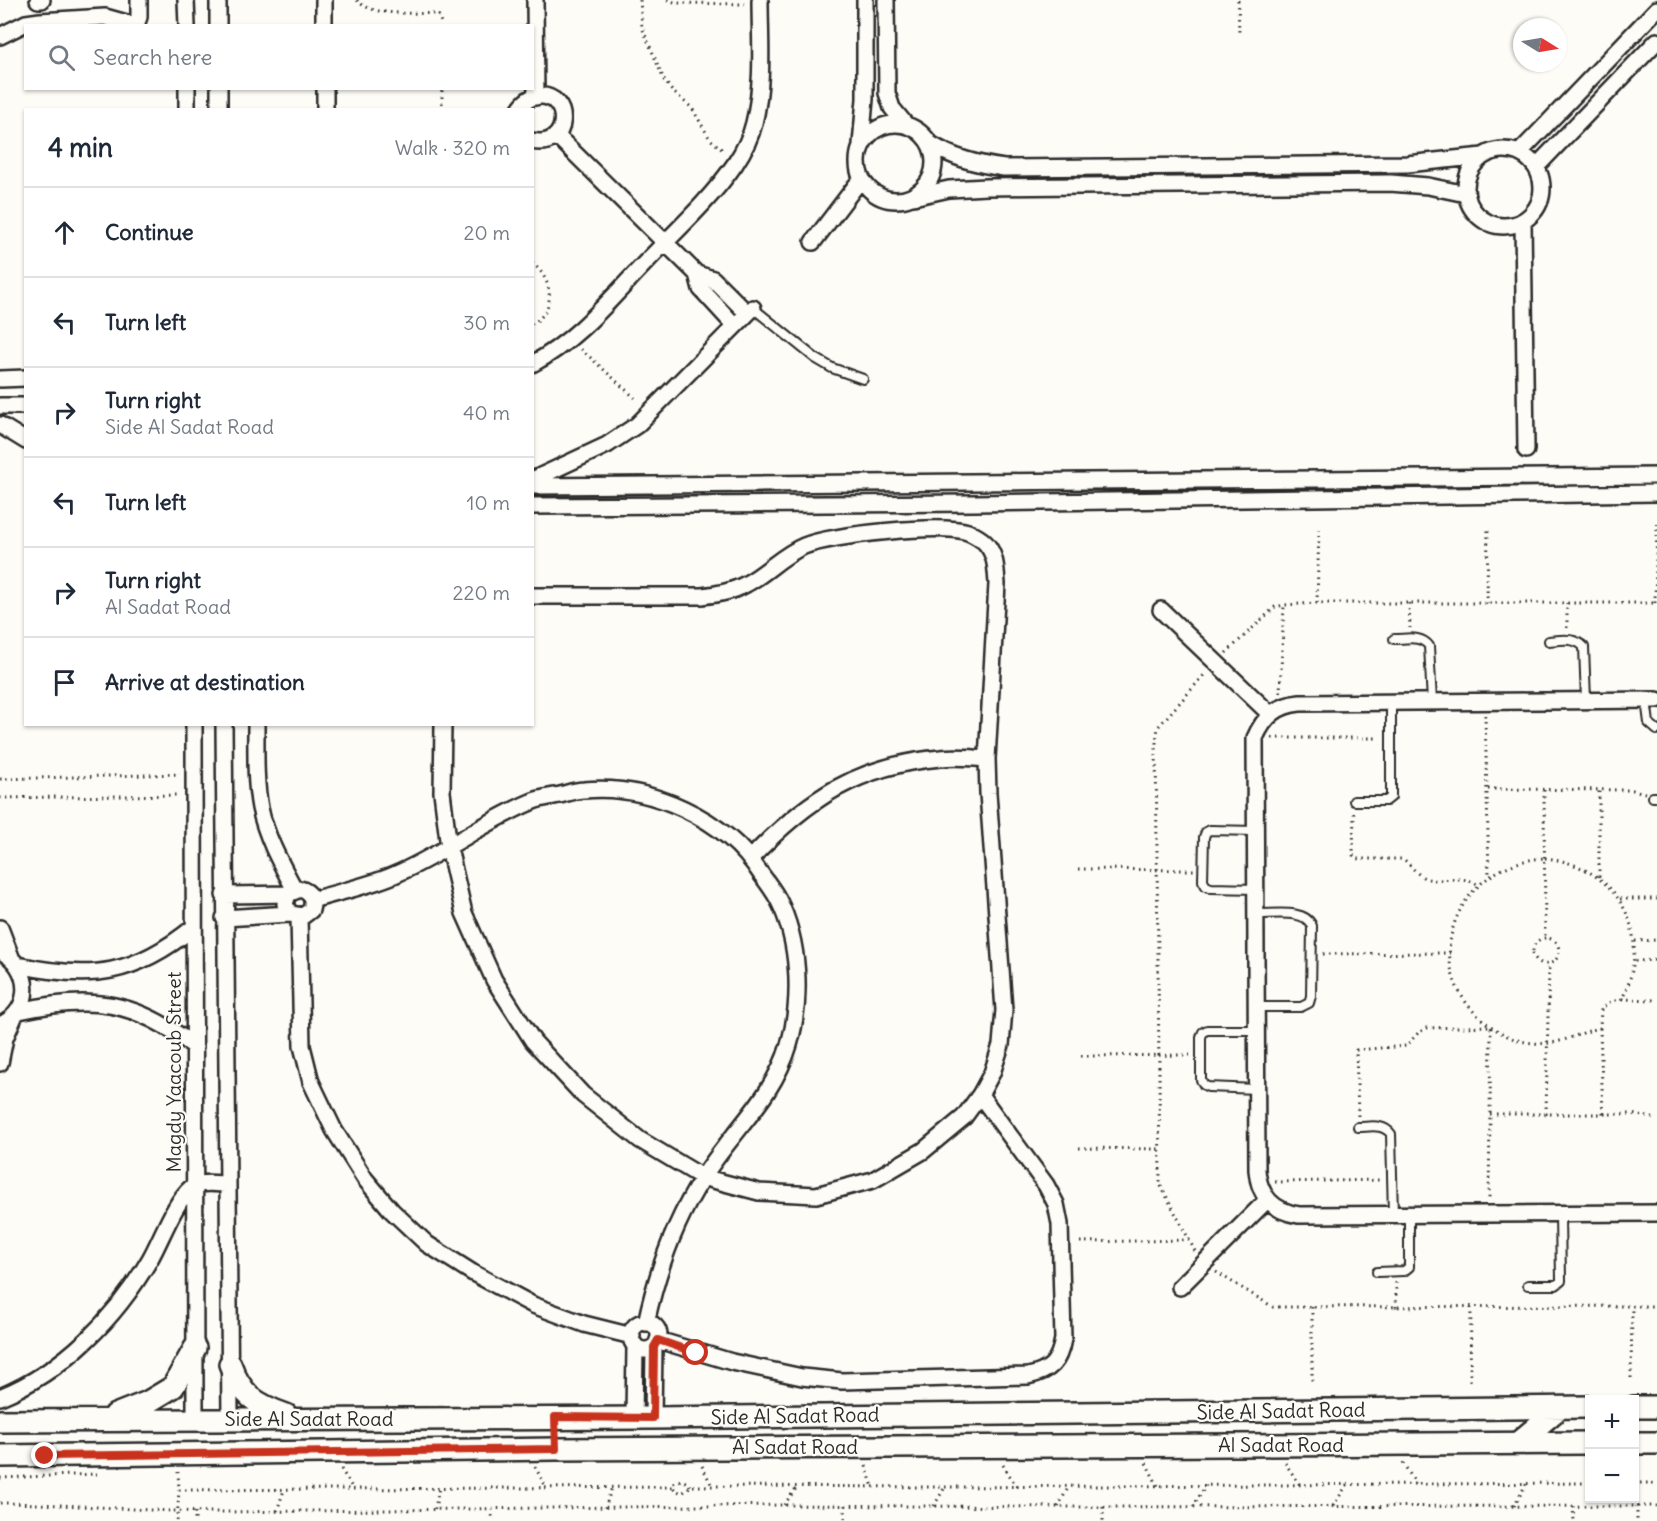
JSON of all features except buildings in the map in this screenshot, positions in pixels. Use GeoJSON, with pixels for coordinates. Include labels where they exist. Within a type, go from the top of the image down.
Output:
{"type":"FeatureCollection","features":[{"type":"Feature","properties":{"kind":"street"},"geometry":{"type":"LineString","coordinates":[[137,24],[139,0]]}},
{"type":"Feature","properties":{"kind":"street"},"geometry":{"type":"LineString","coordinates":[[186,0],[186,24]]}},
{"type":"Feature","properties":{"kind":"street"},"geometry":{"type":"LineString","coordinates":[[218,0],[218,24]]}},
{"type":"Feature","properties":{"kind":"street"},"geometry":{"type":"LineString","coordinates":[[324,0],[324,24]]}},
{"type":"Feature","properties":{"kind":"street"},"geometry":{"type":"LineString","coordinates":[[535,0],[536,96]]}},
{"type":"Feature","properties":{"kind":"street"},"geometry":{"type":"LineString","coordinates":[[534,363],[552,354],[571,339],[665,243],[737,162],[754,124],[757,106],[760,84],[760,0]]}},
{"type":"Feature","properties":{"kind":"street"},"geometry":{"type":"LineString","coordinates":[[865,0],[865,111],[857,159],[861,179],[873,194],[883,199],[903,200],[931,192],[968,188],[1389,183],[1428,186],[1466,194]]}},
{"type":"Feature","properties":{"kind":"street"},"geometry":{"type":"LineString","coordinates":[[886,0],[887,93],[892,108],[906,125],[923,135],[933,153],[932,174],[921,191],[912,197]]}},
{"type":"Feature","properties":{"kind":"street"},"geometry":{"type":"LineString","coordinates":[[1518,153],[1657,9]]}},
{"type":"Feature","properties":{"kind":"street"},"geometry":{"type":"LineString","coordinates":[[0,36],[26,23],[40,21],[105,17],[133,24]]}},
{"type":"Feature","properties":{"kind":"street"},"geometry":{"type":"LineString","coordinates":[[1536,167],[1657,41]]}},
{"type":"Feature","properties":{"kind":"street"},"geometry":{"type":"LineString","coordinates":[[187,90],[187,108]]}},
{"type":"Feature","properties":{"kind":"street"},"geometry":{"type":"LineString","coordinates":[[219,90],[219,108]]}},
{"type":"Feature","properties":{"kind":"street"},"geometry":{"type":"LineString","coordinates":[[325,90],[325,108]]}},
{"type":"Feature","properties":{"kind":"street"},"geometry":{"type":"LineString","coordinates":[[520,108],[524,102],[536,96],[550,98],[561,108],[563,123],[556,136],[543,143],[534,141]]}},
{"type":"Feature","properties":{"kind":"street"},"geometry":{"type":"LineString","coordinates":[[860,149],[870,133],[878,128],[887,125],[906,125]]}},
{"type":"Feature","properties":{"kind":"street"},"geometry":{"type":"LineString","coordinates":[[534,479],[590,454],[624,435],[648,415],[750,311],[713,279],[697,274],[556,136]]}},
{"type":"Feature","properties":{"kind":"street"},"geometry":{"type":"LineString","coordinates":[[929,143],[964,160],[1004,168],[1407,164],[1483,156],[1501,150],[1518,153],[1531,161],[1540,178],[1542,191],[1539,203],[1523,221],[1512,226],[1487,223],[1477,216],[1470,206],[1466,194],[1469,172],[1483,156]]}},
{"type":"Feature","properties":{"kind":"street"},"geometry":{"type":"LineString","coordinates":[[1202,166],[1202,185]]}},
{"type":"Feature","properties":{"kind":"street"},"geometry":{"type":"LineString","coordinates":[[813,242],[861,179]]}},
{"type":"Feature","properties":{"kind":"street"},"geometry":{"type":"LineString","coordinates":[[1523,221],[1526,450]]}},
{"type":"Feature","properties":{"kind":"street"},"geometry":{"type":"LineString","coordinates":[[697,274],[701,289],[735,326]]}},
{"type":"Feature","properties":{"kind":"street"},"geometry":{"type":"LineString","coordinates":[[0,379],[24,378]]}},
{"type":"Feature","properties":{"kind":"street"},"geometry":{"type":"LineString","coordinates":[[0,406],[24,406]]}},
{"type":"Feature","properties":{"kind":"street"},"geometry":{"type":"LineString","coordinates":[[0,426],[24,440]]}},
{"type":"Feature","properties":{"kind":"street"},"geometry":{"type":"LineString","coordinates":[[534,486],[1657,476]]}},
{"type":"Feature","properties":{"kind":"street"},"geometry":{"type":"LineString","coordinates":[[975,483],[975,503]]}},
{"type":"Feature","properties":{"kind":"street"},"geometry":{"type":"LineString","coordinates":[[534,506],[1657,494]]}},
{"type":"Feature","properties":{"kind":"street"},"geometry":{"type":"LineString","coordinates":[[443,726],[442,792],[449,848],[464,913],[494,980],[533,1041],[583,1095],[640,1140],[702,1177],[759,1191],[816,1195],[873,1180],[923,1151],[963,1117],[980,1095],[992,1073],[1000,1044],[1004,1010],[987,759],[997,584],[996,563],[987,544],[969,532],[949,529],[848,535],[803,546],[746,585],[724,593],[702,596],[534,596]]}},
{"type":"Feature","properties":{"kind":"street"},"geometry":{"type":"LineString","coordinates":[[1161,610],[1216,662],[1275,711]]}},
{"type":"Feature","properties":{"kind":"street"},"geometry":{"type":"LineString","coordinates":[[1652,700],[1300,703],[1289,704],[1275,711],[1264,721],[1255,738],[1256,1030],[1258,1182],[1267,1200],[1276,1208],[1299,1215],[1657,1213]]}},
{"type":"Feature","properties":{"kind":"street","name":"Magdy Yaacoub Street"},"geometry":{"type":"LineString","coordinates":[[194,726],[195,1419]]}},
{"type":"Feature","properties":{"kind":"street"},"geometry":{"type":"LineString","coordinates":[[224,726],[230,1419]]}},
{"type":"Feature","properties":{"kind":"street"},"geometry":{"type":"LineString","coordinates":[[256,726],[256,782],[261,810],[268,835],[291,892],[285,904],[295,915],[302,1046],[311,1082],[334,1131],[365,1179],[392,1211],[427,1244],[473,1273],[533,1305],[633,1340],[642,1350],[656,1344],[766,1371],[802,1377],[842,1381],[1028,1376],[1041,1373],[1053,1365],[1060,1353],[1063,1339],[1059,1214],[1046,1185],[980,1095]]}},
{"type":"Feature","properties":{"kind":"street"},"geometry":{"type":"LineString","coordinates":[[751,858],[780,827],[816,799],[855,778],[898,764],[942,758],[987,759]]}},
{"type":"Feature","properties":{"kind":"street"},"geometry":{"type":"LineString","coordinates":[[312,900],[393,875],[449,848],[486,824],[533,801],[584,790],[637,792],[687,809],[730,838],[751,858],[778,899],[794,947],[798,997],[789,1046],[768,1092],[702,1177],[679,1220],[660,1267],[646,1323]]}},
{"type":"Feature","properties":{"kind":"street"},"geometry":{"type":"LineString","coordinates":[[224,895],[306,891],[312,900],[311,910],[303,916],[224,918]]}},
{"type":"Feature","properties":{"kind":"street"},"geometry":{"type":"LineString","coordinates":[[10,958],[50,972],[82,974],[112,971],[152,957],[170,947],[194,927]]}},
{"type":"Feature","properties":{"kind":"street"},"geometry":{"type":"LineString","coordinates":[[0,928],[10,958],[24,976],[26,988],[24,1000],[5,1038],[0,1064]]}},
{"type":"Feature","properties":{"kind":"street"},"geometry":{"type":"LineString","coordinates":[[0,1025],[16,1014],[50,1004],[81,1002],[112,1005],[143,1014],[171,1028],[195,1047]]}},
{"type":"Feature","properties":{"kind":"street"},"geometry":{"type":"LineString","coordinates":[[0,1397],[44,1375],[70,1356],[114,1311],[151,1258],[180,1202],[195,1185],[228,1184]]}},
{"type":"Feature","properties":{"kind":"street"},"geometry":{"type":"LineString","coordinates":[[1180,1287],[1267,1200]]}},
{"type":"Feature","properties":{"kind":"street"},"geometry":{"type":"LineString","coordinates":[[643,1418],[633,1340],[635,1328],[646,1323]]}},
{"type":"Feature","properties":{"kind":"street"},"geometry":{"type":"LineString","coordinates":[[643,1418],[657,1329],[646,1323]]}},
{"type":"Feature","properties":{"kind":"street"},"geometry":{"type":"LineString","coordinates":[[103,1420],[148,1402],[173,1387],[195,1348]]}},
{"type":"Feature","properties":{"kind":"street"},"geometry":{"type":"LineString","coordinates":[[230,1364],[236,1382],[245,1393],[270,1409],[298,1419]]}},
{"type":"Feature","properties":{"kind":"street","name":"Side Al Sadat Road"},"geometry":{"type":"LineString","coordinates":[[0,1420],[643,1418],[1585,1407]]}},
{"type":"Feature","properties":{"kind":"street"},"geometry":{"type":"LineString","coordinates":[[1639,1407],[1657,1407]]}},
{"type":"Feature","properties":{"kind":"street"},"geometry":{"type":"LineString","coordinates":[[1519,1442],[1559,1408]]}},
{"type":"Feature","properties":{"kind":"street"},"geometry":{"type":"LineString","coordinates":[[555,1417],[556,1449]]}},
{"type":"Feature","properties":{"kind":"street","name":"Al Sadat Road"},"geometry":{"type":"LineString","coordinates":[[0,1456],[556,1449],[1585,1443]]}},
{"type":"Feature","properties":{"kind":"street"},"geometry":{"type":"LineString","coordinates":[[1639,1443],[1657,1443]]}},
{"type":"Feature","properties":{"kind":"lane"},"geometry":{"type":"LineString","coordinates":[[750,311],[815,358],[832,368],[863,379]]}},
{"type":"Feature","properties":{"kind":"lane"},"geometry":{"type":"LineString","coordinates":[[1394,639],[1423,639],[1429,646],[1432,702]]}},
{"type":"Feature","properties":{"kind":"lane"},"geometry":{"type":"LineString","coordinates":[[1549,640],[1577,641],[1584,647],[1586,700]]}},
{"type":"Feature","properties":{"kind":"lane"},"geometry":{"type":"LineString","coordinates":[[1652,700],[1649,723],[1657,730]]}},
{"type":"Feature","properties":{"kind":"lane"},"geometry":{"type":"LineString","coordinates":[[1354,801],[1386,801],[1391,798],[1391,702]]}},
{"type":"Feature","properties":{"kind":"lane"},"geometry":{"type":"LineString","coordinates":[[1256,831],[1208,830],[1204,834],[1203,870],[1203,881],[1208,887],[1256,889]]}},
{"type":"Feature","properties":{"kind":"lane"},"geometry":{"type":"LineString","coordinates":[[1256,914],[1305,916],[1312,926],[1309,1003],[1302,1007],[1256,1006]]}},
{"type":"Feature","properties":{"kind":"lane"},"geometry":{"type":"LineString","coordinates":[[1256,1030],[1205,1031],[1201,1035],[1201,1080],[1206,1086],[1257,1089]]}},
{"type":"Feature","properties":{"kind":"lane"},"geometry":{"type":"LineString","coordinates":[[1358,1127],[1385,1127],[1391,1134],[1393,1180],[1409,1267],[1404,1271],[1377,1272]]}},
{"type":"Feature","properties":{"kind":"lane"},"geometry":{"type":"LineString","coordinates":[[1528,1285],[1556,1285],[1561,1281],[1560,1214]]}},
{"type":"Feature","properties":{"kind":"path"},"geometry":{"type":"LineString","coordinates":[[357,0],[362,6],[375,10],[434,14],[438,16],[441,24]]}},
{"type":"Feature","properties":{"kind":"path"},"geometry":{"type":"LineString","coordinates":[[640,0],[642,27],[664,80],[672,91],[692,108],[710,139],[737,162]]}},
{"type":"Feature","properties":{"kind":"path"},"geometry":{"type":"LineString","coordinates":[[667,0],[678,3],[743,4]]}},
{"type":"Feature","properties":{"kind":"path"},"geometry":{"type":"LineString","coordinates":[[1238,0],[1239,34]]}},
{"type":"Feature","properties":{"kind":"path"},"geometry":{"type":"LineString","coordinates":[[442,90],[442,108]]}},
{"type":"Feature","properties":{"kind":"path"},"geometry":{"type":"LineString","coordinates":[[534,265],[546,276],[550,298],[541,318],[534,323]]}},
{"type":"Feature","properties":{"kind":"path"},"geometry":{"type":"LineString","coordinates":[[571,339],[635,398]]}},
{"type":"Feature","properties":{"kind":"path"},"geometry":{"type":"LineString","coordinates":[[1656,524],[1656,603],[1317,603],[1275,607],[1216,662],[1158,727],[1156,742],[1160,1184],[1203,1264],[1273,1307],[1657,1306]]}},
{"type":"Feature","properties":{"kind":"path"},"geometry":{"type":"LineString","coordinates":[[1487,604],[1488,526]]}},
{"type":"Feature","properties":{"kind":"path"},"geometry":{"type":"LineString","coordinates":[[1317,603],[1319,528]]}},
{"type":"Feature","properties":{"kind":"path"},"geometry":{"type":"LineString","coordinates":[[1409,603],[1411,639]]}},
{"type":"Feature","properties":{"kind":"path"},"geometry":{"type":"LineString","coordinates":[[1567,603],[1567,640]]}},
{"type":"Feature","properties":{"kind":"path"},"geometry":{"type":"LineString","coordinates":[[1275,711],[1284,605]]}},
{"type":"Feature","properties":{"kind":"path"},"geometry":{"type":"LineString","coordinates":[[1485,701],[1489,875]]}},
{"type":"Feature","properties":{"kind":"path"},"geometry":{"type":"LineString","coordinates":[[1255,738],[1391,738]]}},
{"type":"Feature","properties":{"kind":"path"},"geometry":{"type":"LineString","coordinates":[[0,778],[194,773]]}},
{"type":"Feature","properties":{"kind":"path"},"geometry":{"type":"LineString","coordinates":[[1488,789],[1633,790],[1655,797]]}},
{"type":"Feature","properties":{"kind":"path"},"geometry":{"type":"LineString","coordinates":[[1544,789],[1545,938]]}},
{"type":"Feature","properties":{"kind":"path"},"geometry":{"type":"LineString","coordinates":[[1599,790],[1599,877]]}},
{"type":"Feature","properties":{"kind":"path"},"geometry":{"type":"LineString","coordinates":[[0,798],[194,795]]}},
{"type":"Feature","properties":{"kind":"path"},"geometry":{"type":"LineString","coordinates":[[1354,801],[1353,855],[1357,859],[1403,859],[1423,878],[1473,881],[1478,885]]}},
{"type":"Feature","properties":{"kind":"path"},"geometry":{"type":"LineString","coordinates":[[1600,1028],[1563,1042],[1548,1044],[1518,1041],[1504,1036],[1480,1019],[1461,996],[1453,975],[1450,953],[1454,923],[1460,909],[1478,885],[1489,875],[1516,862],[1545,858],[1574,864],[1599,877],[1619,899],[1626,912],[1634,941],[1634,961],[1622,999]]}},
{"type":"Feature","properties":{"kind":"path"},"geometry":{"type":"LineString","coordinates":[[1078,869],[1203,870]]}},
{"type":"Feature","properties":{"kind":"path"},"geometry":{"type":"LineString","coordinates":[[1619,899],[1657,899]]}},
{"type":"Feature","properties":{"kind":"path"},"geometry":{"type":"LineString","coordinates":[[1545,938],[1554,941],[1560,951],[1555,962],[1549,964],[1538,962],[1533,952],[1538,941],[1545,938]]}},
{"type":"Feature","properties":{"kind":"path"},"geometry":{"type":"LineString","coordinates":[[1634,941],[1657,940]]}},
{"type":"Feature","properties":{"kind":"path"},"geometry":{"type":"LineString","coordinates":[[1311,954],[1450,953]]}},
{"type":"Feature","properties":{"kind":"path"},"geometry":{"type":"LineString","coordinates":[[1634,961],[1657,960]]}},
{"type":"Feature","properties":{"kind":"path"},"geometry":{"type":"LineString","coordinates":[[1546,1114],[1549,964]]}},
{"type":"Feature","properties":{"kind":"path"},"geometry":{"type":"LineString","coordinates":[[1603,1114],[1601,1009],[1608,1003],[1622,999],[1657,1000]]}},
{"type":"Feature","properties":{"kind":"path"},"geometry":{"type":"LineString","coordinates":[[1489,1214],[1491,1026]]}},
{"type":"Feature","properties":{"kind":"path"},"geometry":{"type":"LineString","coordinates":[[1358,1127],[1356,1050],[1406,1046],[1419,1032],[1433,1027],[1491,1026]]}},
{"type":"Feature","properties":{"kind":"path"},"geometry":{"type":"LineString","coordinates":[[1081,1056],[1201,1054]]}},
{"type":"Feature","properties":{"kind":"path"},"geometry":{"type":"LineString","coordinates":[[1490,1114],[1632,1114],[1657,1119]]}},
{"type":"Feature","properties":{"kind":"path"},"geometry":{"type":"LineString","coordinates":[[1079,1148],[1159,1149]]}},
{"type":"Feature","properties":{"kind":"path"},"geometry":{"type":"LineString","coordinates":[[1258,1182],[1393,1180]]}},
{"type":"Feature","properties":{"kind":"path"},"geometry":{"type":"LineString","coordinates":[[1080,1242],[1190,1240]]}},
{"type":"Feature","properties":{"kind":"path"},"geometry":{"type":"LineString","coordinates":[[1395,1271],[1396,1308]]}},
{"type":"Feature","properties":{"kind":"path"},"geometry":{"type":"LineString","coordinates":[[1631,1378],[1632,1306]]}},
{"type":"Feature","properties":{"kind":"path"},"geometry":{"type":"LineString","coordinates":[[1311,1307],[1312,1384]]}},
{"type":"Feature","properties":{"kind":"path"},"geometry":{"type":"LineString","coordinates":[[1470,1381],[1471,1307]]}},
{"type":"Feature","properties":{"kind":"path"},"geometry":{"type":"LineString","coordinates":[[1400,1458],[1416,1484]]}},
{"type":"Feature","properties":{"kind":"path"},"geometry":{"type":"LineString","coordinates":[[1282,1459],[1300,1485]]}},
{"type":"Feature","properties":{"kind":"path"},"geometry":{"type":"LineString","coordinates":[[1145,1460],[1158,1486]]}},
{"type":"Feature","properties":{"kind":"path"},"geometry":{"type":"LineString","coordinates":[[1001,1462],[1017,1486]]}},
{"type":"Feature","properties":{"kind":"path"},"geometry":{"type":"LineString","coordinates":[[865,1464],[873,1487]]}},
{"type":"Feature","properties":{"kind":"path"},"geometry":{"type":"LineString","coordinates":[[702,1466],[712,1486]]}},
{"type":"Feature","properties":{"kind":"path"},"geometry":{"type":"LineString","coordinates":[[340,1467],[353,1489]]}},
{"type":"Feature","properties":{"kind":"path"},"geometry":{"type":"LineString","coordinates":[[535,1467],[546,1487]]}},
{"type":"Feature","properties":{"kind":"path"},"geometry":{"type":"LineString","coordinates":[[177,1521],[178,1469]]}},
{"type":"Feature","properties":{"kind":"path"},"geometry":{"type":"LineString","coordinates":[[673,1487],[674,1483],[681,1480],[690,1486],[873,1487],[1585,1483]]}},
{"type":"Feature","properties":{"kind":"path"},"geometry":{"type":"LineString","coordinates":[[1639,1483],[1657,1483]]}},
{"type":"Feature","properties":{"kind":"path"},"geometry":{"type":"LineString","coordinates":[[1514,1506],[1526,1484]]}},
{"type":"Feature","properties":{"kind":"path"},"geometry":{"type":"LineString","coordinates":[[1193,1507],[1206,1485]]}},
{"type":"Feature","properties":{"kind":"path"},"geometry":{"type":"LineString","coordinates":[[1333,1506],[1347,1485]]}},
{"type":"Feature","properties":{"kind":"path"},"geometry":{"type":"LineString","coordinates":[[179,1490],[673,1487],[682,1493],[690,1486]]}},
{"type":"Feature","properties":{"kind":"path"},"geometry":{"type":"LineString","coordinates":[[784,1505],[797,1486]]}},
{"type":"Feature","properties":{"kind":"path"},"geometry":{"type":"LineString","coordinates":[[1058,1507],[1069,1486]]}},
{"type":"Feature","properties":{"kind":"path"},"geometry":{"type":"LineString","coordinates":[[435,1510],[439,1487]]}},
{"type":"Feature","properties":{"kind":"path"},"geometry":{"type":"LineString","coordinates":[[606,1508],[612,1487]]}},
{"type":"Feature","properties":{"kind":"path"},"geometry":{"type":"LineString","coordinates":[[934,1506],[945,1487]]}},
{"type":"Feature","properties":{"kind":"path"},"geometry":{"type":"LineString","coordinates":[[277,1511],[284,1490]]}},
{"type":"Feature","properties":{"kind":"path"},"geometry":{"type":"LineString","coordinates":[[0,1503],[65,1504],[195,1512],[784,1505],[1058,1507],[1656,1505]]}},
{"type":"Feature","properties":{"kind":"path"},"geometry":{"type":"LineString","coordinates":[[845,1505],[845,1521]]}},
{"type":"Feature","properties":{"kind":"path"},"geometry":{"type":"LineString","coordinates":[[1573,1506],[1574,1521]]}},
{"type":"Feature","properties":{"kind":"path"},"geometry":{"type":"LineString","coordinates":[[1637,1506],[1637,1521]]}},
{"type":"Feature","properties":{"kind":"path"},"geometry":{"type":"LineString","coordinates":[[1103,1507],[1103,1521]]}},
{"type":"Feature","properties":{"kind":"path"},"geometry":{"type":"LineString","coordinates":[[492,1509],[492,1521]]}},
{"type":"Feature","properties":{"kind":"path"},"geometry":{"type":"LineString","coordinates":[[195,1512],[195,1521]]}},
{"type":"Feature","properties":{"kind":"route"},"geometry":{"type":"LineString","coordinates":[[45,1456],[556,1449],[555,1417],[653,1418],[654,1347],[658,1340],[696,1353]]}}]}
